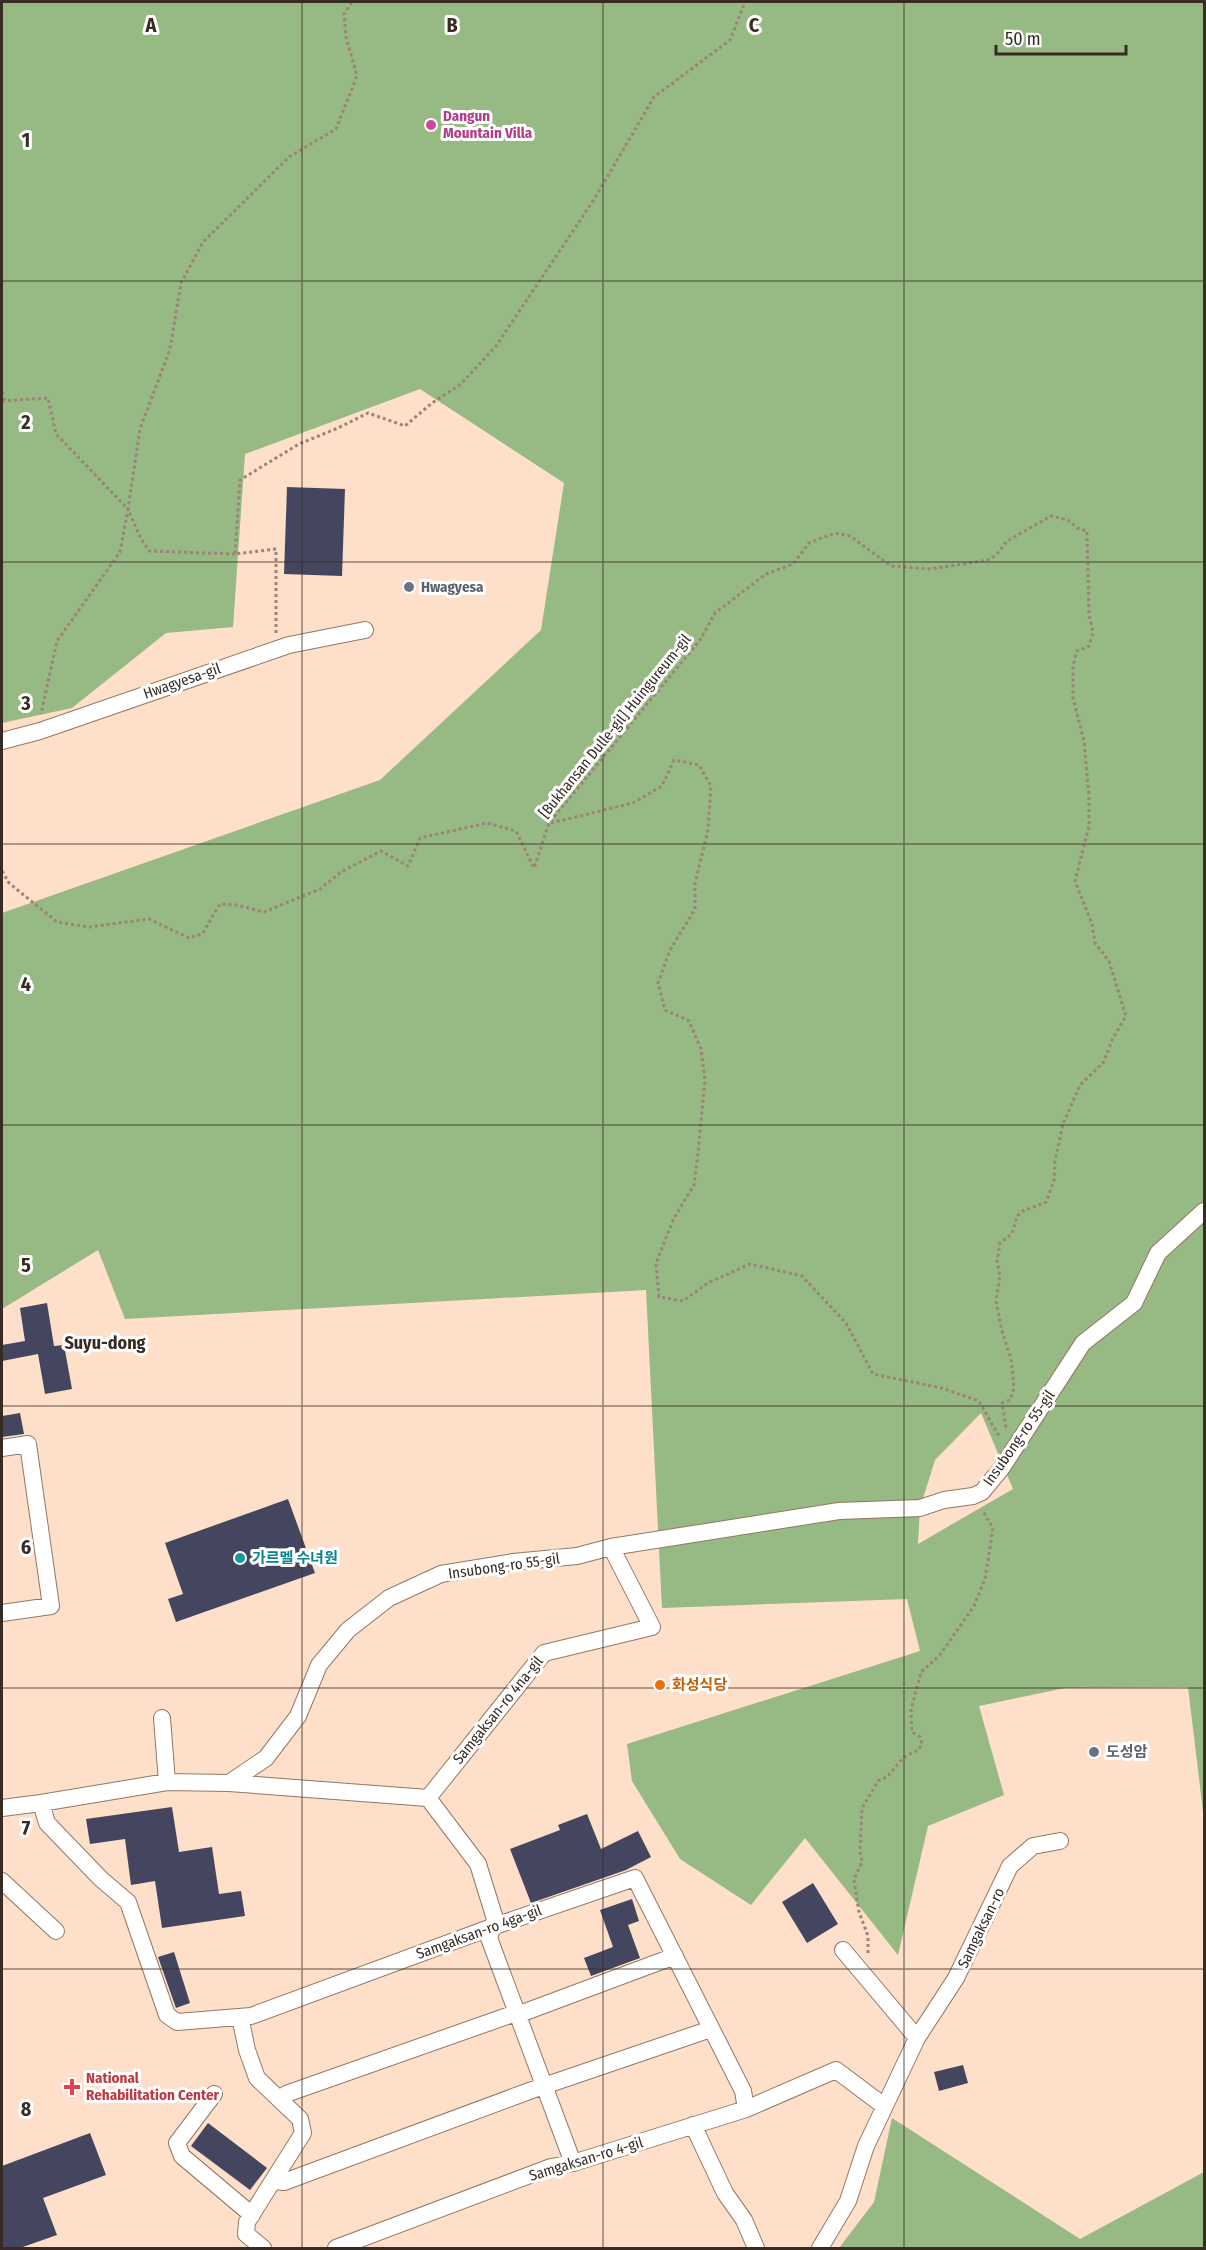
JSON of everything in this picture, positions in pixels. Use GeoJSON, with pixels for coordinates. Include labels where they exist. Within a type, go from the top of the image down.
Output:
{"type":"FeatureCollection","features":[{"type":"Feature","properties":{"kind":"street","name":"Hwagyesa-gil"},"geometry":{"type":"LineString","coordinates":[[2,741],[40,731],[289,645],[365,630]]}},
{"type":"Feature","properties":{"kind":"street","name":"Insubong-ro 55-gil"},"geometry":{"type":"LineString","coordinates":[[229,1783],[266,1758],[298,1716],[319,1665],[348,1630],[389,1598],[441,1574],[513,1562],[578,1556],[611,1547],[839,1511],[920,1508],[982,1492],[1001,1469],[1083,1343],[1134,1303],[1158,1253],[1204,1211]]}},
{"type":"Feature","properties":{"kind":"street"},"geometry":{"type":"LineString","coordinates":[[2,1448],[28,1444],[51,1606],[2,1613]]}},
{"type":"Feature","properties":{"kind":"street","name":"Samgaksan-ro 4na-gil"},"geometry":{"type":"LineString","coordinates":[[428,1798],[544,1653],[652,1627],[611,1547]]}},
{"type":"Feature","properties":{"kind":"street"},"geometry":{"type":"LineString","coordinates":[[162,1718],[167,1782]]}},
{"type":"Feature","properties":{"kind":"street"},"geometry":{"type":"LineString","coordinates":[[2,1808],[167,1782],[229,1783],[428,1798],[478,1864],[495,1919],[489,1938],[573,2163]]}},
{"type":"Feature","properties":{"kind":"street","name":"Samgaksan-ro 4ga-gil"},"geometry":{"type":"LineString","coordinates":[[41,1803],[47,1823],[101,1879],[128,1902],[166,2015],[177,2022],[251,2016],[492,1927],[635,1878],[743,2091],[746,2109]]}},
{"type":"Feature","properties":{"kind":"street","name":"Samgaksan-ro"},"geometry":{"type":"LineString","coordinates":[[820,2248],[848,2201],[866,2146],[917,2038],[956,1978],[1010,1866],[1033,1846],[1060,1841]]}},
{"type":"Feature","properties":{"kind":"street"},"geometry":{"type":"LineString","coordinates":[[2,1881],[56,1931]]}},
{"type":"Feature","properties":{"kind":"street"},"geometry":{"type":"LineString","coordinates":[[843,1950],[917,2038]]}},
{"type":"Feature","properties":{"kind":"street"},"geometry":{"type":"LineString","coordinates":[[282,2102],[286,2094],[510,2014],[518,2015],[675,1956]]}},
{"type":"Feature","properties":{"kind":"street"},"geometry":{"type":"LineString","coordinates":[[240,2016],[247,2050],[257,2078],[300,2119],[303,2133],[247,2222],[246,2234],[263,2248]]}},
{"type":"Feature","properties":{"kind":"street"},"geometry":{"type":"LineString","coordinates":[[273,2181],[284,2182],[544,2086],[711,2029]]}},
{"type":"Feature","properties":{"kind":"street","name":"Samgaksan-ro 4-gil"},"geometry":{"type":"LineString","coordinates":[[336,2248],[551,2168],[746,2109],[836,2070],[884,2106]]}},
{"type":"Feature","properties":{"kind":"street"},"geometry":{"type":"LineString","coordinates":[[214,2094],[177,2143],[182,2156],[252,2215]]}},
{"type":"Feature","properties":{"kind":"street"},"geometry":{"type":"LineString","coordinates":[[693,2125],[725,2193],[744,2220],[756,2248]]}},
{"type":"Feature","properties":{"kind":"path"},"geometry":{"type":"LineString","coordinates":[[40,716],[57,641],[120,552],[140,429],[170,349],[181,283],[203,242],[273,172],[289,157],[336,129],[357,76],[346,37],[344,14],[352,2]]}},
{"type":"Feature","properties":{"kind":"path"},"geometry":{"type":"LineString","coordinates":[[235,554],[240,480],[299,444],[368,413],[405,426],[432,403],[461,384],[496,346],[545,275],[595,198],[654,97],[730,40],[745,2]]}},
{"type":"Feature","properties":{"kind":"path"},"geometry":{"type":"LineString","coordinates":[[2,392],[3,401],[48,398],[56,434],[128,509],[149,551],[235,554],[276,549],[276,649]]}},
{"type":"Feature","properties":{"kind":"path","name":"[Bukhansan Dulle-gil] Huingureum-gil"},"geometry":{"type":"LineString","coordinates":[[2,871],[9,884],[57,922],[89,927],[149,919],[189,938],[202,934],[220,904],[236,905],[264,912],[320,889],[341,872],[381,850],[408,866],[420,838],[487,823],[516,831],[534,868],[549,823],[700,640],[715,613],[766,574],[793,564],[809,543],[835,532],[850,536],[891,566],[932,569],[988,560],[996,555],[1007,542],[1051,516],[1068,520],[1077,528],[1087,531],[1089,615],[1093,632],[1089,646],[1077,651],[1073,666],[1073,698],[1084,741],[1089,796],[1089,826],[1075,881],[1092,924],[1095,943],[1108,961],[1126,1016],[1113,1038],[1103,1063],[1080,1085],[1063,1124],[1055,1161],[1054,1180],[1046,1202],[1023,1211],[1017,1216],[1012,1234],[1000,1244],[997,1262],[1000,1275],[996,1301],[1011,1359],[1014,1388],[1010,1400],[1002,1403],[1007,1430],[1002,1441],[979,1401],[942,1388],[873,1374],[846,1323],[802,1276],[750,1264],[708,1283],[683,1301],[659,1297],[656,1263],[674,1218],[694,1185],[705,1080],[701,1049],[688,1021],[665,1010],[658,982],[670,950],[695,909],[695,883],[708,830],[711,786],[699,765],[674,760],[662,786],[633,802],[549,823]]}},
{"type":"Feature","properties":{"kind":"path"},"geometry":{"type":"LineString","coordinates":[[867,1976],[868,1936],[860,1912],[854,1880],[862,1861],[860,1852],[862,1808],[878,1781],[887,1777],[904,1757],[918,1750],[922,1744],[920,1737],[912,1732],[911,1710],[921,1672],[940,1655],[961,1626],[974,1606],[985,1579],[993,1528],[981,1509],[982,1492]]}},
{"type":"Feature","properties":{"kind":"green space"},"geometry":{"type":"Polygon","coordinates":[[[2,2],[1204,2],[1204,1820],[1188,1687],[1065,1688],[979,1706],[1004,1795],[928,1826],[898,1955],[805,1838],[751,1905],[680,1859],[632,1781],[627,1744],[920,1651],[907,1599],[662,1608],[646,1290],[125,1319],[98,1250],[2,1309],[2,913],[380,780],[541,630],[564,483],[420,389],[245,454],[233,627],[166,633],[72,708],[2,723],[2,2]],[[981,1413],[935,1460],[920,1508],[918,1544],[1013,1489],[981,1413]]]}},
{"type":"Feature","properties":{"kind":"green space"},"geometry":{"type":"Polygon","coordinates":[[[892,2118],[1080,2239],[1204,2172],[1204,2248],[839,2248],[874,2202],[892,2118]]]}},
{"type":"Feature","properties":{"kind":"building"},"geometry":{"type":"Polygon","coordinates":[[[287,487],[345,489],[342,576],[284,574],[287,487]]]}},
{"type":"Feature","properties":{"kind":"building"},"geometry":{"type":"Polygon","coordinates":[[[47,1303],[54,1346],[64,1345],[72,1389],[45,1394],[38,1354],[2,1361],[2,1345],[25,1341],[20,1308],[47,1303]]]}},
{"type":"Feature","properties":{"kind":"building"},"geometry":{"type":"Polygon","coordinates":[[[20,1413],[24,1434],[2,1437],[2,1416],[20,1413]]]}},
{"type":"Feature","properties":{"kind":"building","name":"가르멜 수녀원"},"geometry":{"type":"Polygon","coordinates":[[[288,1499],[315,1573],[176,1622],[168,1599],[183,1594],[165,1543],[288,1499]]]}},
{"type":"Feature","properties":{"kind":"building"},"geometry":{"type":"Polygon","coordinates":[[[172,1807],[179,1852],[212,1847],[219,1894],[241,1891],[245,1916],[162,1928],[155,1881],[131,1885],[125,1839],[90,1844],[86,1819],[172,1807]]]}},
{"type":"Feature","properties":{"kind":"building"},"geometry":{"type":"Polygon","coordinates":[[[587,1814],[601,1849],[638,1831],[651,1857],[626,1870],[531,1903],[510,1849],[560,1830],[558,1825],[587,1814]]]}},
{"type":"Feature","properties":{"kind":"building"},"geometry":{"type":"Polygon","coordinates":[[[813,1883],[838,1924],[807,1943],[782,1902],[813,1883]]]}},
{"type":"Feature","properties":{"kind":"building"},"geometry":{"type":"Polygon","coordinates":[[[632,1899],[639,1921],[628,1925],[640,1958],[591,1976],[584,1958],[613,1947],[600,1910],[632,1899]]]}},
{"type":"Feature","properties":{"kind":"building"},"geometry":{"type":"Polygon","coordinates":[[[174,1952],[190,2003],[176,2008],[158,1957],[174,1952]]]}},
{"type":"Feature","properties":{"kind":"building"},"geometry":{"type":"Polygon","coordinates":[[[963,2065],[968,2083],[939,2091],[934,2072],[963,2065]]]}},
{"type":"Feature","properties":{"kind":"building"},"geometry":{"type":"Polygon","coordinates":[[[208,2123],[267,2168],[250,2190],[191,2146],[208,2123]]]}},
{"type":"Feature","properties":{"kind":"building"},"geometry":{"type":"Polygon","coordinates":[[[90,2133],[106,2175],[43,2198],[57,2235],[20,2248],[2,2248],[2,2166],[90,2133]]]}},
{"type":"Feature","properties":{"kind":"place","name":"Dangun Mountain Villa"},"geometry":{"type":"Point","coordinates":[431,125]}},
{"type":"Feature","properties":{"kind":"place","name":"Hwagyesa"},"geometry":{"type":"Point","coordinates":[409,587]}},
{"type":"Feature","properties":{"kind":"place","name":"가르멜 수녀원"},"geometry":{"type":"Point","coordinates":[240,1558]}},
{"type":"Feature","properties":{"kind":"place","name":"화성식당"},"geometry":{"type":"Point","coordinates":[660,1685]}},
{"type":"Feature","properties":{"kind":"place","name":"도성암"},"geometry":{"type":"Point","coordinates":[1094,1752]}},
{"type":"Feature","properties":{"kind":"place","name":"National Rehabilitation Center"},"geometry":{"type":"Point","coordinates":[72,2087]}},
{"type":"Feature","properties":{"kind":"district","name":"Suyu-dong"},"geometry":{"type":"Point","coordinates":[105,1343]}}]}
